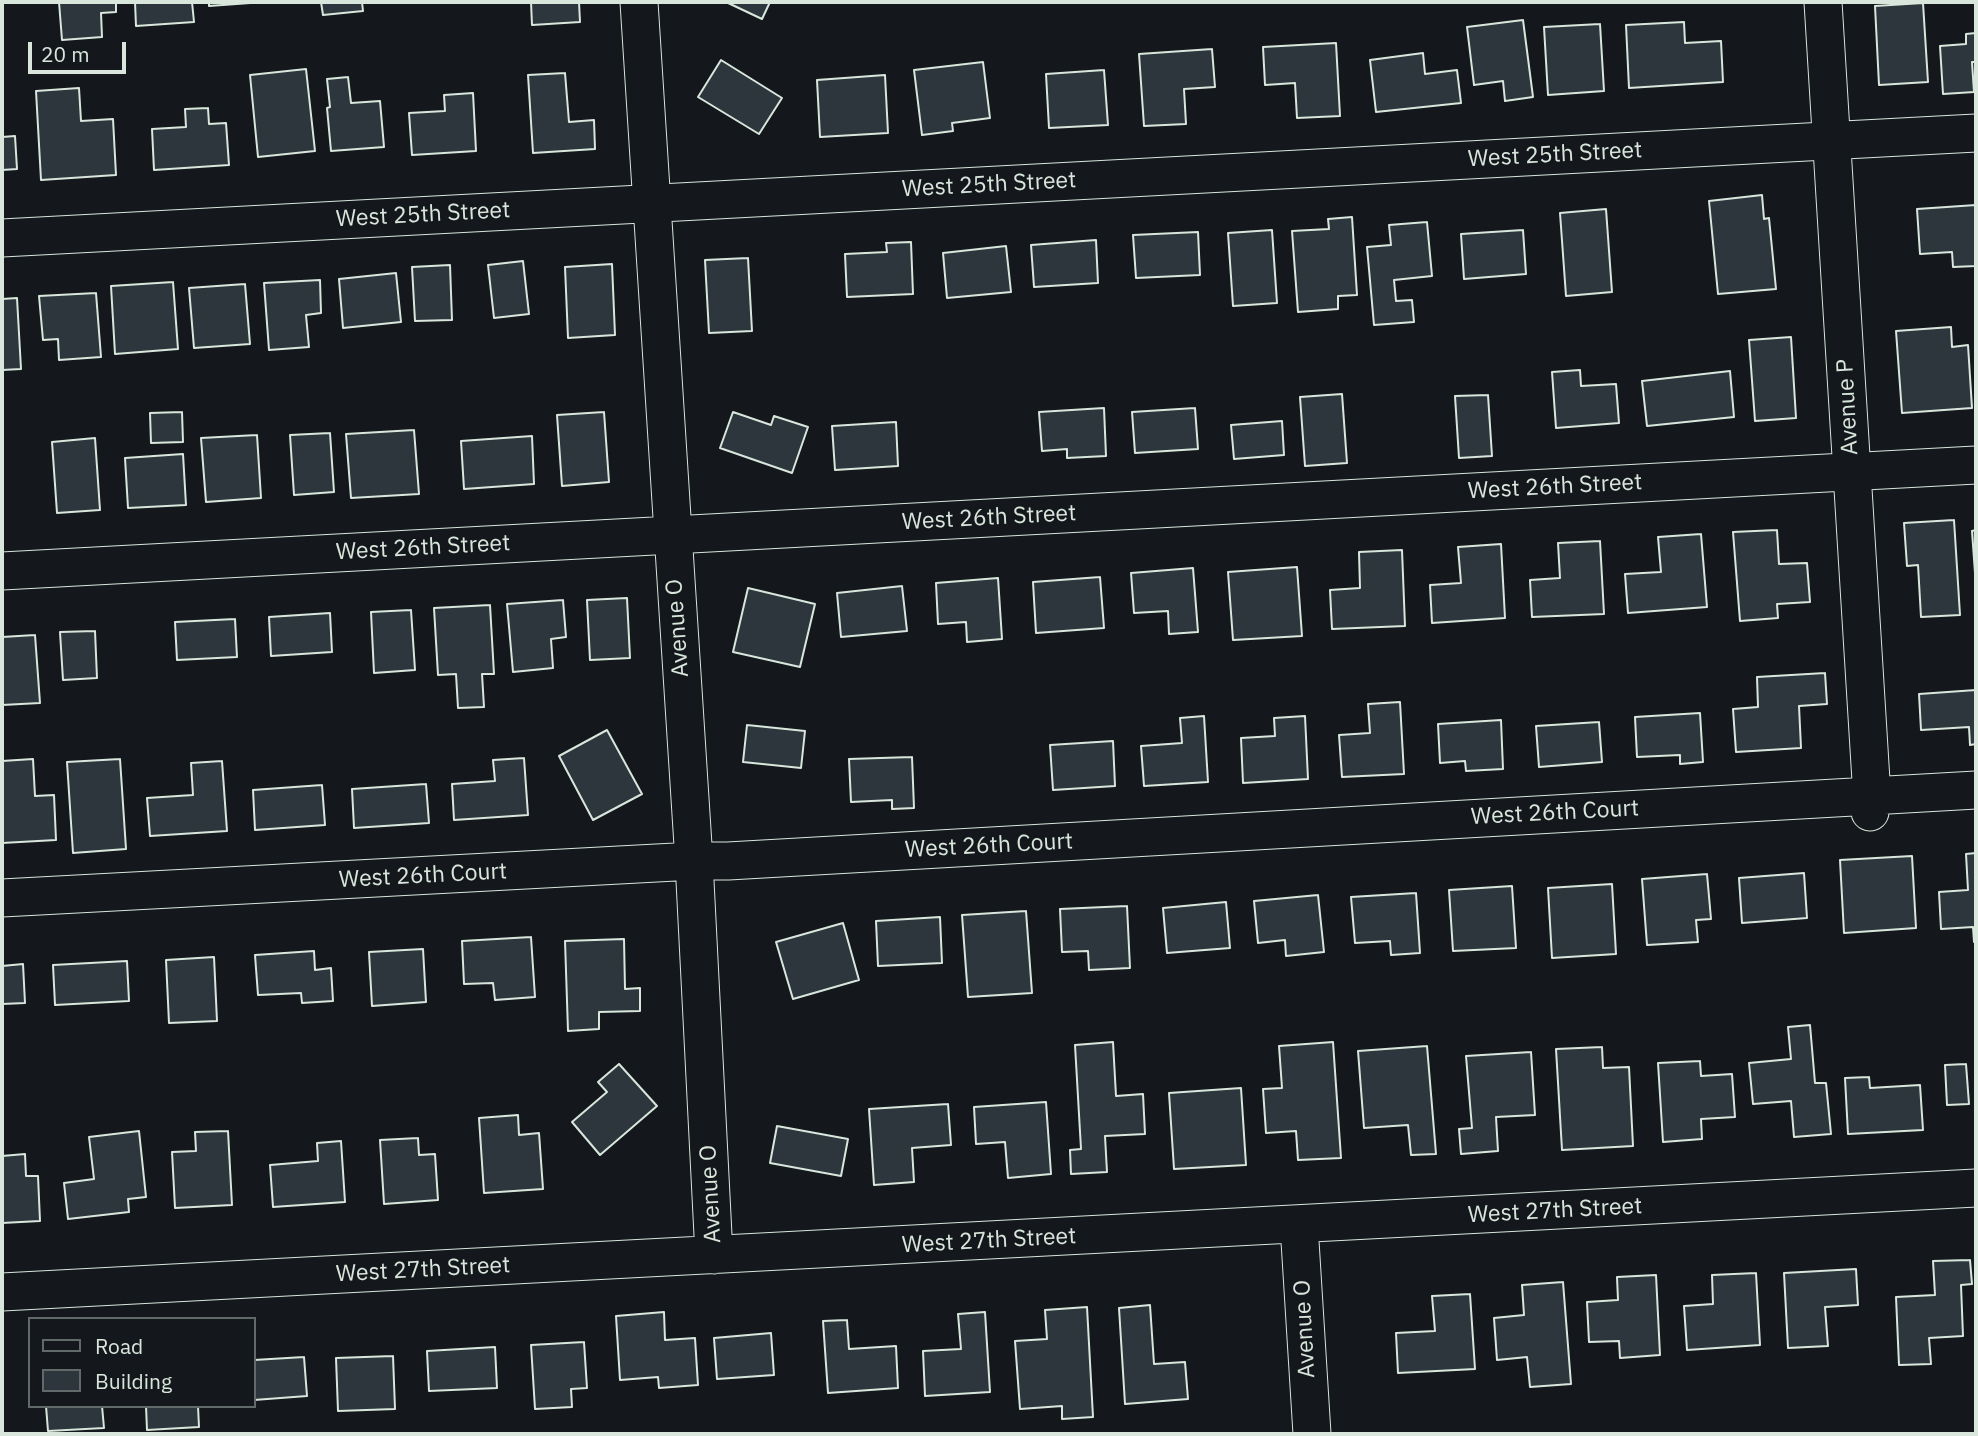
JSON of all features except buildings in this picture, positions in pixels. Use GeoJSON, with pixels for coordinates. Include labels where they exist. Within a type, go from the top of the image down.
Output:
{"type":"FeatureCollection","features":[{"type":"Feature","properties":{"kind":"street","name":"Avenue O"},"geometry":{"type":"LineString","coordinates":[[639,2],[694,869],[714,1255]]}},
{"type":"Feature","properties":{"kind":"street","name":"Avenue P"},"geometry":{"type":"LineString","coordinates":[[1823,2],[1871,803]]}},
{"type":"Feature","properties":{"kind":"street","name":"West 25th Street"},"geometry":{"type":"LineString","coordinates":[[2,238],[1976,133]]}},
{"type":"Feature","properties":{"kind":"street","name":"West 26th Street"},"geometry":{"type":"LineString","coordinates":[[2,571],[1976,465]]}},
{"type":"Feature","properties":{"kind":"street","name":"West 26th Court"},"geometry":{"type":"LineString","coordinates":[[2,913],[335,897],[694,869],[742,860],[1871,803],[1976,790]]}},
{"type":"Feature","properties":{"kind":"street","name":"West 26th Court"},"geometry":{"type":"LineString","coordinates":[[1871,803],[1976,807]]}},
{"type":"Feature","properties":{"kind":"street","name":"West 26th Court"},"geometry":{"type":"LineString","coordinates":[[2,898],[694,869]]}},
{"type":"Feature","properties":{"kind":"street","name":"West 27th Street"},"geometry":{"type":"LineString","coordinates":[[2,1292],[1976,1188]]}},
{"type":"Feature","properties":{"kind":"street","name":"Avenue O"},"geometry":{"type":"LineString","coordinates":[[1299,1225],[1311,1434]]}}]}
